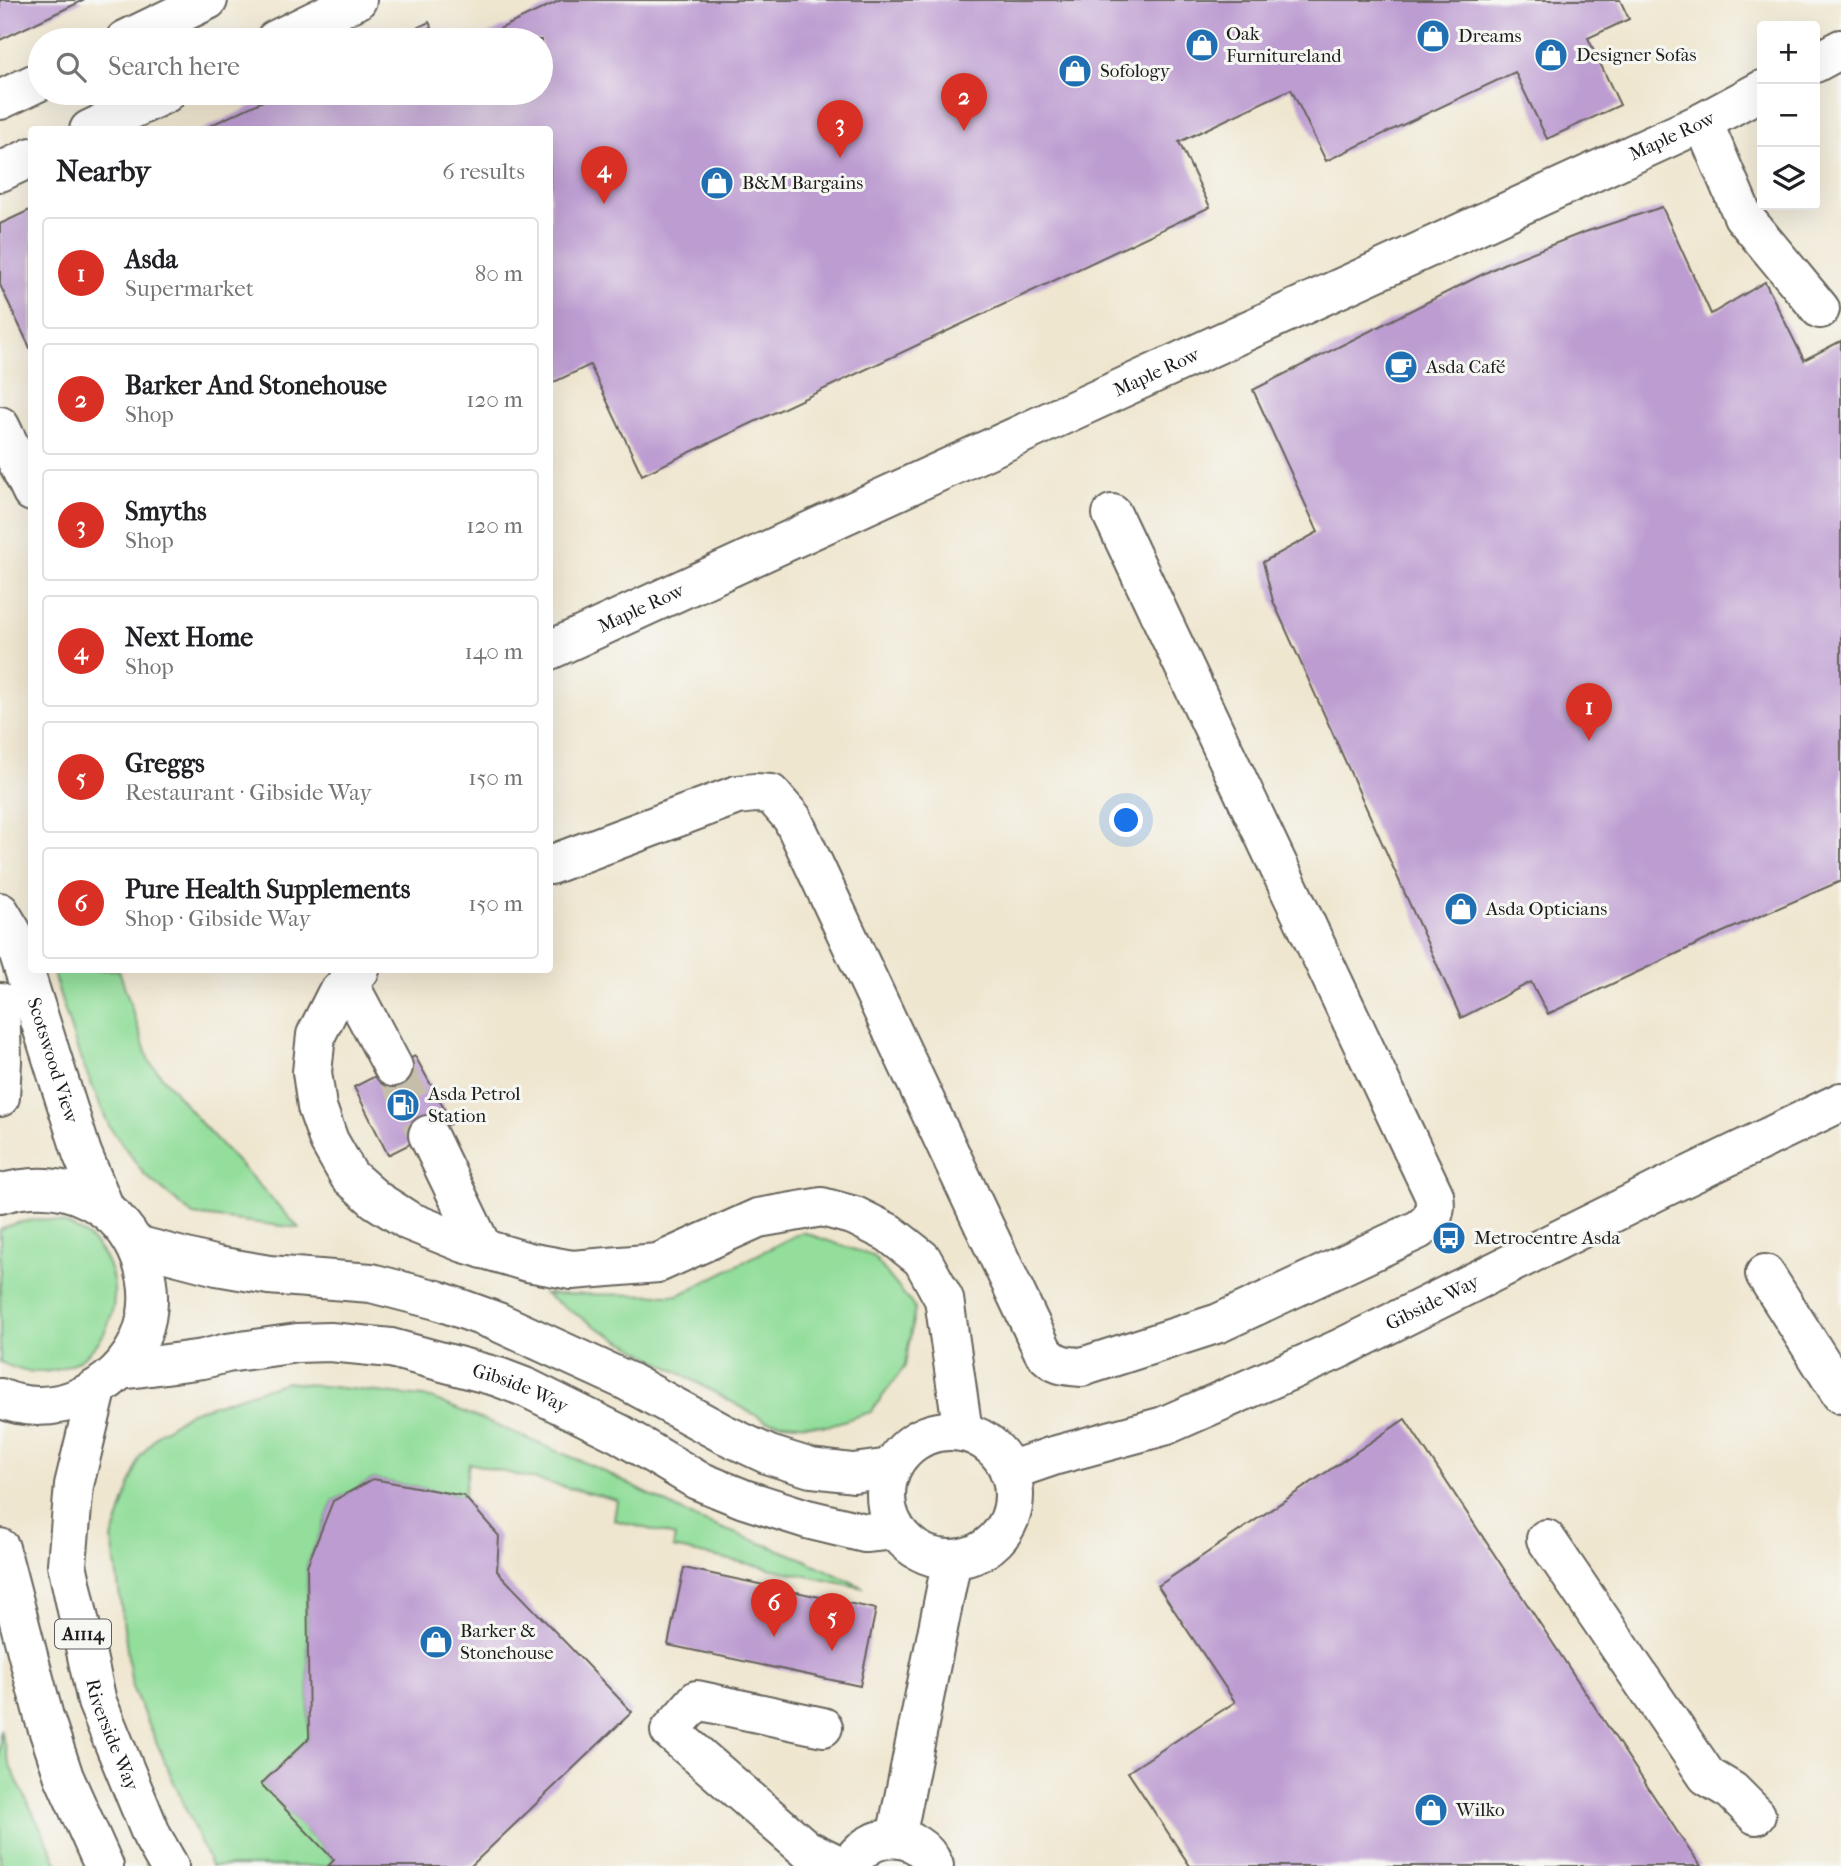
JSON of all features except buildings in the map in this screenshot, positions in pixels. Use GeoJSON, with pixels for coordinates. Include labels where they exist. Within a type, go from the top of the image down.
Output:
{"type":"FeatureCollection","features":[{"type":"Feature","properties":{"kind":"street"},"geometry":{"type":"LineString","coordinates":[[150,28],[208,0]]}},
{"type":"Feature","properties":{"kind":"street"},"geometry":{"type":"LineString","coordinates":[[295,28],[334,5]]}},
{"type":"Feature","properties":{"kind":"street"},"geometry":{"type":"LineString","coordinates":[[1820,60],[1841,49]]}},
{"type":"Feature","properties":{"kind":"street"},"geometry":{"type":"LineString","coordinates":[[0,100],[28,87]]}},
{"type":"Feature","properties":{"kind":"street","name":"Maple Row"},"geometry":{"type":"LineString","coordinates":[[553,649],[1703,122],[1757,93]]}},
{"type":"Feature","properties":{"kind":"street"},"geometry":{"type":"LineString","coordinates":[[97,126],[141,105]]}},
{"type":"Feature","properties":{"kind":"street"},"geometry":{"type":"LineString","coordinates":[[1703,122],[1742,216],[1820,309]]}},
{"type":"Feature","properties":{"kind":"street"},"geometry":{"type":"LineString","coordinates":[[0,172],[28,159]]}},
{"type":"Feature","properties":{"kind":"street"},"geometry":{"type":"LineString","coordinates":[[0,426],[28,484]]}},
{"type":"Feature","properties":{"kind":"street"},"geometry":{"type":"LineString","coordinates":[[553,864],[737,795],[771,794],[792,818],[1043,1351],[1051,1360],[1063,1366],[1082,1367],[1219,1323],[1418,1230],[1432,1221],[1437,1209],[1434,1195],[1112,514]]}},
{"type":"Feature","properties":{"kind":"street","name":"Scotswood View"},"geometry":{"type":"LineString","coordinates":[[0,912],[12,932],[79,1142],[105,1209]]}},
{"type":"Feature","properties":{"kind":"street"},"geometry":{"type":"LineString","coordinates":[[393,1067],[354,976],[336,995],[316,1035],[312,1072],[317,1107],[329,1141],[349,1176],[376,1200],[409,1220],[464,1243],[528,1262],[572,1269],[659,1263],[758,1217],[822,1207],[855,1216],[889,1233],[922,1259],[944,1299],[963,1432]]}},
{"type":"Feature","properties":{"kind":"street","name":"Scotswood View"},"geometry":{"type":"LineString","coordinates":[[0,1002],[0,1097]]}},
{"type":"Feature","properties":{"kind":"street","name":"Gibside Way"},"geometry":{"type":"LineString","coordinates":[[1009,1471],[1053,1456],[1164,1426],[1300,1367],[1841,1102]]}},
{"type":"Feature","properties":{"kind":"street"},"geometry":{"type":"LineString","coordinates":[[428,1135],[483,1249]]}},
{"type":"Feature","properties":{"kind":"street"},"geometry":{"type":"LineString","coordinates":[[0,1194],[22,1187],[51,1187],[80,1194],[105,1209]]}},
{"type":"Feature","properties":{"kind":"street","name":"Riverside Way"},"geometry":{"type":"LineString","coordinates":[[105,1209],[123,1225],[136,1245],[147,1277],[148,1310],[139,1342],[109,1380],[74,1485],[67,1564],[97,1702],[152,1836],[169,1866]]}},
{"type":"Feature","properties":{"kind":"street"},"geometry":{"type":"LineString","coordinates":[[136,1245],[217,1266],[269,1275],[371,1283],[437,1300],[498,1322],[586,1362],[769,1455],[811,1468],[853,1473],[891,1468]]}},
{"type":"Feature","properties":{"kind":"street"},"geometry":{"type":"LineString","coordinates":[[1765,1275],[1841,1394]]}},
{"type":"Feature","properties":{"kind":"street","name":"Gibside Way"},"geometry":{"type":"LineString","coordinates":[[0,1398],[36,1406],[68,1403],[109,1380],[227,1353],[297,1343],[330,1342],[391,1348],[498,1377],[527,1388],[620,1434],[697,1480],[744,1499],[807,1519],[865,1533],[896,1530]]}},
{"type":"Feature","properties":{"kind":"street"},"geometry":{"type":"LineString","coordinates":[[963,1432],[991,1445],[1002,1457],[1014,1491],[1013,1511],[1004,1530],[990,1546],[972,1556],[936,1558],[906,1543],[896,1530],[885,1500],[891,1468],[900,1453],[928,1434],[963,1432]]}},
{"type":"Feature","properties":{"kind":"street"},"geometry":{"type":"LineString","coordinates":[[1546,1539],[1707,1776],[1732,1791],[1756,1815]]}},
{"type":"Feature","properties":{"kind":"street","name":"A1114"},"geometry":{"type":"LineString","coordinates":[[0,1548],[48,1729],[64,1777],[104,1866]]}},
{"type":"Feature","properties":{"kind":"street"},"geometry":{"type":"LineString","coordinates":[[896,1838],[952,1559]]}},
{"type":"Feature","properties":{"kind":"street"},"geometry":{"type":"LineString","coordinates":[[823,1727],[697,1700],[670,1731],[806,1849],[841,1866]]}},
{"type":"Feature","properties":{"kind":"street"},"geometry":{"type":"LineString","coordinates":[[850,1866],[862,1849],[878,1840],[896,1838],[920,1847],[934,1866]]}},
{"type":"Feature","properties":{"kind":"green space"},"geometry":{"type":"Polygon","coordinates":[[[53,973],[120,973],[149,1061],[200,1122],[299,1228],[193,1215],[145,1175],[109,1126],[79,1055],[53,973]]]}},
{"type":"Feature","properties":{"kind":"green space"},"geometry":{"type":"Polygon","coordinates":[[[40,1219],[66,1224],[92,1241],[108,1264],[114,1289],[111,1316],[100,1339],[82,1358],[56,1370],[25,1371],[0,1362],[0,1230],[16,1223],[40,1219]]]}},
{"type":"Feature","properties":{"kind":"green space"},"geometry":{"type":"Polygon","coordinates":[[[802,1232],[873,1256],[915,1308],[905,1366],[871,1412],[827,1426],[768,1422],[598,1328],[544,1294],[679,1295],[802,1232]]]}},
{"type":"Feature","properties":{"kind":"green space"},"geometry":{"type":"Polygon","coordinates":[[[286,1382],[431,1398],[595,1467],[697,1519],[801,1558],[864,1588],[673,1548],[675,1536],[614,1520],[617,1500],[469,1463],[464,1496],[373,1479],[333,1501],[307,1566],[309,1738],[262,1784],[334,1860],[328,1866],[211,1866],[132,1687],[112,1539],[139,1458],[159,1433],[191,1412],[286,1382]]]}},
{"type":"Feature","properties":{"kind":"green space"},"geometry":{"type":"Polygon","coordinates":[[[0,1729],[10,1766],[59,1866],[0,1866],[0,1729]]]}},
{"type":"Feature","properties":{"kind":"tunnel"},"geometry":{"type":"LineString","coordinates":[[393,1067],[428,1135]]}},
{"type":"Feature","properties":{"kind":"place","name":"Dreams"},"geometry":{"type":"Point","coordinates":[1433,36]}},
{"type":"Feature","properties":{"kind":"place","name":"Oak Furnitureland"},"geometry":{"type":"Point","coordinates":[1202,45]}},
{"type":"Feature","properties":{"kind":"place","name":"Designer Sofas"},"geometry":{"type":"Point","coordinates":[1551,55]}},
{"type":"Feature","properties":{"kind":"place","name":"Sofology"},"geometry":{"type":"Point","coordinates":[1075,71]}},
{"type":"Feature","properties":{"kind":"place","name":"Barker And Stonehouse"},"geometry":{"type":"Point","coordinates":[964,131]}},
{"type":"Feature","properties":{"kind":"place","name":"Smyths"},"geometry":{"type":"Point","coordinates":[840,158]}},
{"type":"Feature","properties":{"kind":"place","name":"B&M Bargains"},"geometry":{"type":"Point","coordinates":[717,183]}},
{"type":"Feature","properties":{"kind":"place","name":"Next Home"},"geometry":{"type":"Point","coordinates":[604,204]}},
{"type":"Feature","properties":{"kind":"place","name":"Asda Café"},"geometry":{"type":"Point","coordinates":[1401,367]}},
{"type":"Feature","properties":{"kind":"place","name":"Asda"},"geometry":{"type":"Point","coordinates":[1589,741]}},
{"type":"Feature","properties":{"kind":"place","name":"Asda Opticians"},"geometry":{"type":"Point","coordinates":[1461,909]}},
{"type":"Feature","properties":{"kind":"place","name":"Asda Petrol Station"},"geometry":{"type":"Point","coordinates":[403,1105]}},
{"type":"Feature","properties":{"kind":"place","name":"Metrocentre Asda"},"geometry":{"type":"Point","coordinates":[1449,1238]}},
{"type":"Feature","properties":{"kind":"place","name":"Pure Health Supplements"},"geometry":{"type":"Point","coordinates":[774,1637]}},
{"type":"Feature","properties":{"kind":"place","name":"Barker & Stonehouse"},"geometry":{"type":"Point","coordinates":[436,1642]}},
{"type":"Feature","properties":{"kind":"place","name":"Greggs"},"geometry":{"type":"Point","coordinates":[832,1651]}},
{"type":"Feature","properties":{"kind":"place","name":"Wilko"},"geometry":{"type":"Point","coordinates":[1431,1810]}}]}
